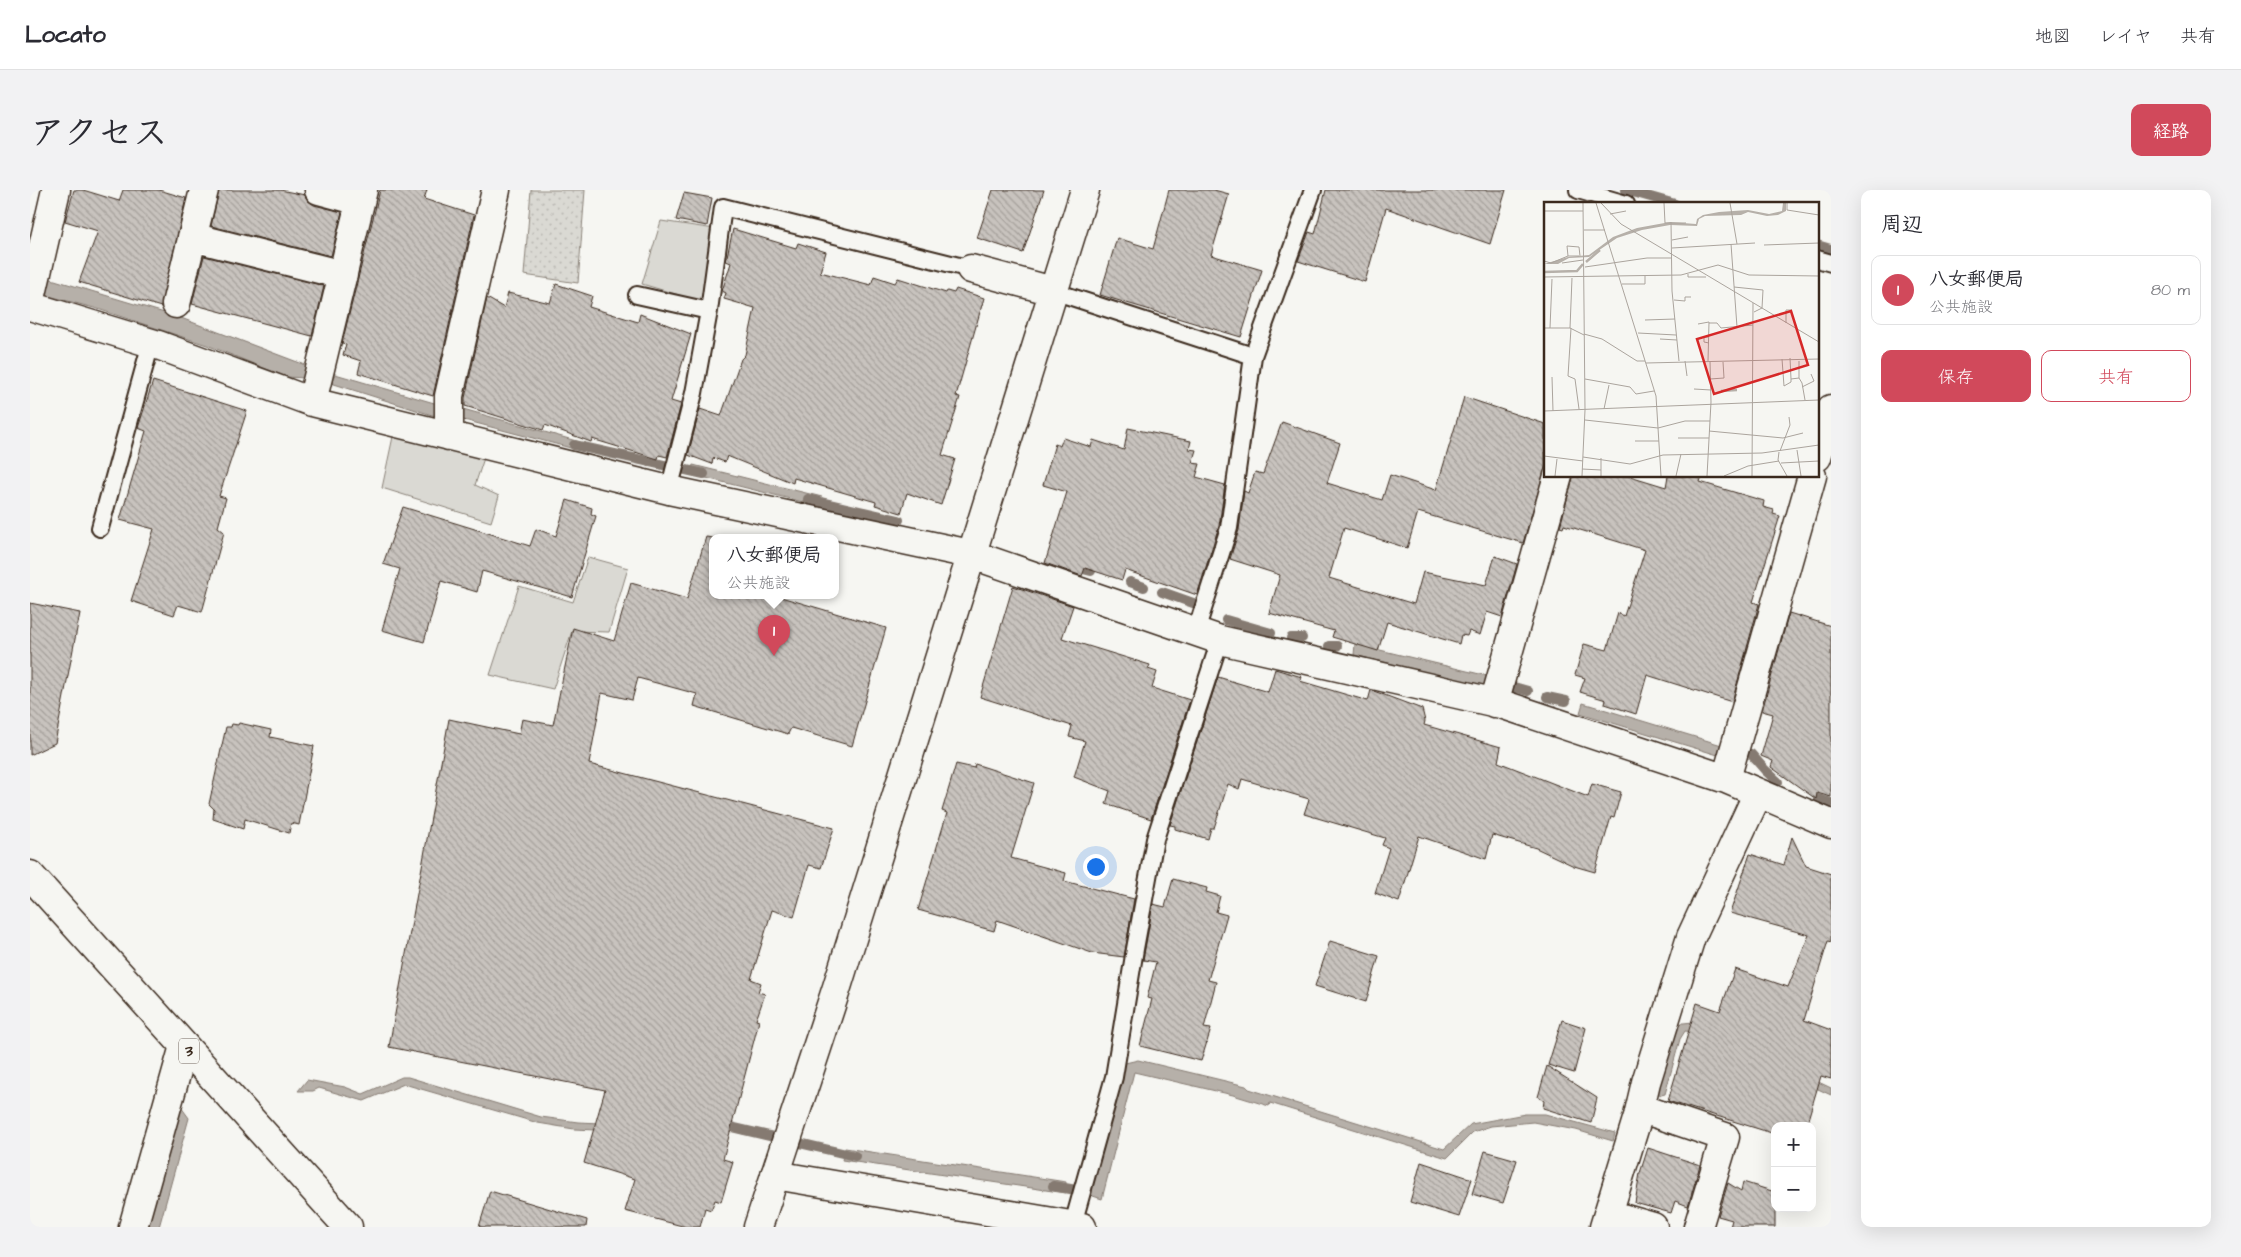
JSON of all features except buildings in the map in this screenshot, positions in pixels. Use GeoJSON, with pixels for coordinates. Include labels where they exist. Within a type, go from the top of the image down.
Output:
{"type":"FeatureCollection","features":[{"type":"Feature","properties":{"kind":"main road"},"geometry":{"type":"LineString","coordinates":[[56,190],[30,304],[151,343],[312,402],[669,490],[970,554],[1208,635],[1494,703],[1726,779],[1831,824]]}},
{"type":"Feature","properties":{"kind":"main road"},"geometry":{"type":"LineString","coordinates":[[176,304],[204,190]]}},
{"type":"Feature","properties":{"kind":"main road"},"geometry":{"type":"LineString","coordinates":[[312,402],[362,196],[319,190]]}},
{"type":"Feature","properties":{"kind":"main road"},"geometry":{"type":"LineString","coordinates":[[450,436],[449,396],[496,190]]}},
{"type":"Feature","properties":{"kind":"main road"},"geometry":{"type":"LineString","coordinates":[[758,1227],[840,978],[970,554],[1085,190]]}},
{"type":"Feature","properties":{"kind":"main road"},"geometry":{"type":"LineString","coordinates":[[192,237],[342,275]]}},
{"type":"Feature","properties":{"kind":"main road"},"geometry":{"type":"LineString","coordinates":[[971,269],[1053,292]]}},
{"type":"Feature","properties":{"kind":"main road"},"geometry":{"type":"LineString","coordinates":[[1818,454],[1831,409]]}},
{"type":"Feature","properties":{"kind":"main road"},"geometry":{"type":"LineString","coordinates":[[1494,703],[1557,478]]}},
{"type":"Feature","properties":{"kind":"main road"},"geometry":{"type":"LineString","coordinates":[[1726,779],[1811,478]]}},
{"type":"Feature","properties":{"kind":"main road"},"geometry":{"type":"LineString","coordinates":[[1653,1227],[1606,1221],[1646,1082],[1691,937],[1758,793]]}},
{"type":"Feature","properties":{"kind":"main road","name":"3"},"geometry":{"type":"LineString","coordinates":[[30,875],[348,1227]]}},
{"type":"Feature","properties":{"kind":"main road"},"geometry":{"type":"LineString","coordinates":[[133,1227],[184,1046]]}},
{"type":"Feature","properties":{"kind":"main road"},"geometry":{"type":"LineString","coordinates":[[1640,1108],[1726,1137],[1698,1227]]}},
{"type":"Feature","properties":{"kind":"main road"},"geometry":{"type":"LineString","coordinates":[[776,1175],[1076,1226]]}},
{"type":"Feature","properties":{"kind":"lane"},"geometry":{"type":"LineString","coordinates":[[1076,1226],[1114,1077],[1135,949],[1156,839],[1208,635],[1229,528],[1253,356],[1313,190]]}},
{"type":"Feature","properties":{"kind":"lane"},"geometry":{"type":"LineString","coordinates":[[1578,190],[1619,202]]}},
{"type":"Feature","properties":{"kind":"lane"},"geometry":{"type":"LineString","coordinates":[[669,490],[694,393],[709,311],[723,208],[971,269]]}},
{"type":"Feature","properties":{"kind":"lane"},"geometry":{"type":"LineString","coordinates":[[1818,259],[1831,263]]}},
{"type":"Feature","properties":{"kind":"lane"},"geometry":{"type":"LineString","coordinates":[[1053,292],[1253,356]]}},
{"type":"Feature","properties":{"kind":"lane"},"geometry":{"type":"LineString","coordinates":[[637,295],[709,311]]}},
{"type":"Feature","properties":{"kind":"lane"},"geometry":{"type":"LineString","coordinates":[[100,528],[151,343]]}},
{"type":"Feature","properties":{"kind":"shaded area"},"geometry":{"type":"Polygon","coordinates":[[[531,190],[585,190],[578,283],[524,275],[531,190]]]}},
{"type":"Feature","properties":{"kind":"shaded area"},"geometry":{"type":"Polygon","coordinates":[[[661,221],[715,229],[706,303],[642,284],[661,221]]]}},
{"type":"Feature","properties":{"kind":"shaded area"},"geometry":{"type":"Polygon","coordinates":[[[48,278],[181,318],[308,366],[441,405],[456,407],[587,444],[586,452],[468,421],[432,415],[331,383],[306,378],[286,377],[207,345],[98,309],[30,291],[48,278]]]}},
{"type":"Feature","properties":{"kind":"shaded area"},"geometry":{"type":"Polygon","coordinates":[[[394,432],[485,455],[475,485],[499,496],[491,522],[382,488],[394,432]]]}},
{"type":"Feature","properties":{"kind":"shaded area"},"geometry":{"type":"Polygon","coordinates":[[[693,465],[822,497],[819,506],[690,474],[693,465]]]}},
{"type":"Feature","properties":{"kind":"shaded area"},"geometry":{"type":"Polygon","coordinates":[[[588,557],[628,568],[609,632],[572,631],[553,689],[490,675],[519,586],[573,602],[588,557]]]}},
{"type":"Feature","properties":{"kind":"shaded area"},"geometry":{"type":"Polygon","coordinates":[[[1355,644],[1492,677],[1488,687],[1354,655],[1355,644]]]}},
{"type":"Feature","properties":{"kind":"shaded area"},"geometry":{"type":"Polygon","coordinates":[[[1583,703],[1725,746],[1721,756],[1580,713],[1583,703]]]}},
{"type":"Feature","properties":{"kind":"shaded area"},"geometry":{"type":"Polygon","coordinates":[[[1693,1022],[1831,1088],[1831,1095],[1694,1032],[1685,1031],[1680,1039],[1665,1094],[1661,1095],[1656,1092],[1674,1024],[1693,1022]]]}},
{"type":"Feature","properties":{"kind":"shaded area"},"geometry":{"type":"Polygon","coordinates":[[[1138,1060],[1246,1086],[1249,1089],[1444,1149],[1471,1124],[1525,1114],[1545,1114],[1615,1133],[1613,1141],[1576,1130],[1533,1122],[1491,1126],[1473,1132],[1447,1158],[1270,1103],[1269,1106],[1233,1095],[1134,1072],[1102,1199],[1087,1194],[1121,1064],[1138,1060]]]}},
{"type":"Feature","properties":{"kind":"shaded area"},"geometry":{"type":"Polygon","coordinates":[[[402,1077],[408,1077],[541,1117],[578,1122],[624,1124],[715,1119],[745,1127],[743,1134],[711,1124],[616,1131],[574,1129],[538,1123],[404,1084],[364,1101],[319,1088],[313,1091],[298,1091],[307,1080],[345,1087],[363,1094],[402,1077]]]}},
{"type":"Feature","properties":{"kind":"shaded area"},"geometry":{"type":"Polygon","coordinates":[[[181,1107],[189,1118],[159,1227],[148,1227],[181,1107]]]}},
{"type":"Feature","properties":{"kind":"shaded area"},"geometry":{"type":"Polygon","coordinates":[[[845,1148],[1066,1182],[1066,1193],[842,1160],[845,1148]]]}},
{"type":"Feature","properties":{"kind":"waterway"},"geometry":{"type":"LineString","coordinates":[[1626,190],[1668,202]]}},
{"type":"Feature","properties":{"kind":"waterway"},"geometry":{"type":"LineString","coordinates":[[1818,245],[1831,249]]}},
{"type":"Feature","properties":{"kind":"waterway"},"geometry":{"type":"LineString","coordinates":[[574,445],[704,474]]}},
{"type":"Feature","properties":{"kind":"waterway"},"geometry":{"type":"LineString","coordinates":[[808,499],[899,520]]}},
{"type":"Feature","properties":{"kind":"waterway"},"geometry":{"type":"LineString","coordinates":[[1071,566],[1091,571]]}},
{"type":"Feature","properties":{"kind":"waterway"},"geometry":{"type":"LineString","coordinates":[[1130,582],[1144,587]]}},
{"type":"Feature","properties":{"kind":"waterway"},"geometry":{"type":"LineString","coordinates":[[1162,592],[1196,604]]}},
{"type":"Feature","properties":{"kind":"waterway"},"geometry":{"type":"LineString","coordinates":[[1226,620],[1271,633]]}},
{"type":"Feature","properties":{"kind":"waterway"},"geometry":{"type":"LineString","coordinates":[[1291,638],[1302,638]]}},
{"type":"Feature","properties":{"kind":"waterway"},"geometry":{"type":"LineString","coordinates":[[1329,646],[1337,646]]}},
{"type":"Feature","properties":{"kind":"waterway"},"geometry":{"type":"LineString","coordinates":[[1514,687],[1528,691]]}},
{"type":"Feature","properties":{"kind":"waterway"},"geometry":{"type":"LineString","coordinates":[[1547,697],[1566,701]]}},
{"type":"Feature","properties":{"kind":"waterway"},"geometry":{"type":"LineString","coordinates":[[1751,754],[1778,782]]}},
{"type":"Feature","properties":{"kind":"waterway"},"geometry":{"type":"LineString","coordinates":[[1818,799],[1831,803]]}},
{"type":"Feature","properties":{"kind":"waterway"},"geometry":{"type":"LineString","coordinates":[[731,1127],[855,1156]]}},
{"type":"Feature","properties":{"kind":"waterway"},"geometry":{"type":"LineString","coordinates":[[1053,1186],[1088,1192]]}},
{"type":"Feature","properties":{"kind":"place","name":"八女郵便局"},"geometry":{"type":"Point","coordinates":[774,656]}}]}
